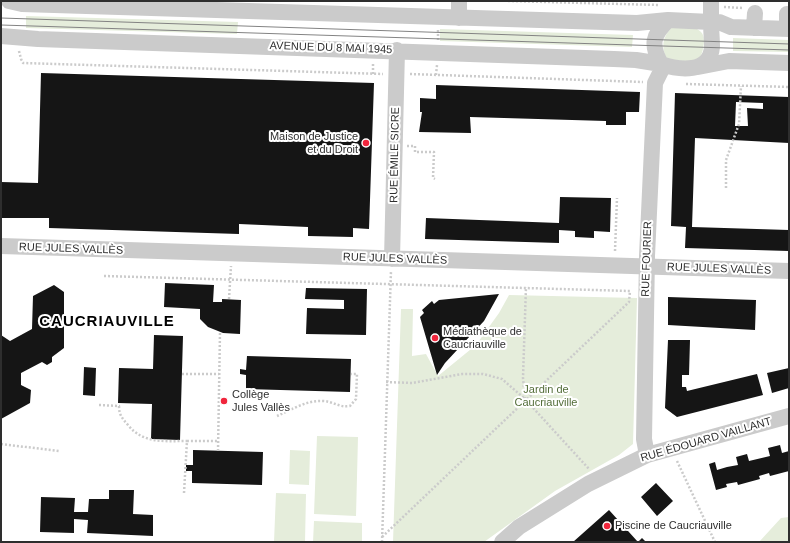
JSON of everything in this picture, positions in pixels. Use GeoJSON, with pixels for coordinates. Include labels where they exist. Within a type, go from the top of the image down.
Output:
{"type":"FeatureCollection","features":[{"type":"Feature","properties":{"kind":"street"},"geometry":{"type":"LineString","coordinates":[[9,1],[22,4],[348,8],[438,18],[637,23],[666,13],[711,10]]}},
{"type":"Feature","properties":{"kind":"street"},"geometry":{"type":"LineString","coordinates":[[459,1],[459,18]]}},
{"type":"Feature","properties":{"kind":"street"},"geometry":{"type":"LineString","coordinates":[[711,10],[719,22],[731,27],[753,16],[788,24]]}},
{"type":"Feature","properties":{"kind":"street"},"geometry":{"type":"LineString","coordinates":[[697,68],[707,61],[712,48],[711,10]]}},
{"type":"Feature","properties":{"kind":"street"},"geometry":{"type":"LineString","coordinates":[[666,13],[654,39],[656,55],[662,64],[685,69],[730,61],[789,63]]}},
{"type":"Feature","properties":{"kind":"street","name":"AVENUE DU 8 MAI 1945"},"geometry":{"type":"LineString","coordinates":[[1,36],[46,40],[397,50],[629,59],[662,64]]}},
{"type":"Feature","properties":{"kind":"street","name":"RUE ÉMILE SICRE"},"geometry":{"type":"LineString","coordinates":[[392,259],[397,50]]}},
{"type":"Feature","properties":{"kind":"street","name":"RUE FOURIER"},"geometry":{"type":"LineString","coordinates":[[647,455],[644,439],[647,267],[656,83],[662,64]]}},
{"type":"Feature","properties":{"kind":"street","name":"RUE JULES VALLÈS"},"geometry":{"type":"LineString","coordinates":[[1,246],[789,271]]}},
{"type":"Feature","properties":{"kind":"street","name":"RUE ÉDOUARD VAILLANT"},"geometry":{"type":"LineString","coordinates":[[502,542],[519,527],[597,479],[647,455],[789,416]]}},
{"type":"Feature","properties":{"kind":"path"},"geometry":{"type":"LineString","coordinates":[[508,1],[666,13]]}},
{"type":"Feature","properties":{"kind":"path"},"geometry":{"type":"LineString","coordinates":[[711,10],[753,16]]}},
{"type":"Feature","properties":{"kind":"path"},"geometry":{"type":"LineString","coordinates":[[437,52],[438,18]]}},
{"type":"Feature","properties":{"kind":"path"},"geometry":{"type":"LineString","coordinates":[[726,188],[726,160],[739,124],[741,86]]}},
{"type":"Feature","properties":{"kind":"path"},"geometry":{"type":"LineString","coordinates":[[395,146],[415,146],[415,152],[434,152],[433,178],[435,178]]}},
{"type":"Feature","properties":{"kind":"path"},"geometry":{"type":"LineString","coordinates":[[614,266],[618,198]]}},
{"type":"Feature","properties":{"kind":"path"},"geometry":{"type":"LineString","coordinates":[[229,299],[232,254]]}},
{"type":"Feature","properties":{"kind":"path"},"geometry":{"type":"LineString","coordinates":[[382,542],[386,382],[392,259]]}},
{"type":"Feature","properties":{"kind":"path"},"geometry":{"type":"LineString","coordinates":[[104,276],[630,291],[629,302],[525,399],[382,537]]}},
{"type":"Feature","properties":{"kind":"path"},"geometry":{"type":"LineString","coordinates":[[525,399],[523,378],[526,287]]}},
{"type":"Feature","properties":{"kind":"path"},"geometry":{"type":"LineString","coordinates":[[218,451],[220,332]]}},
{"type":"Feature","properties":{"kind":"path"},"geometry":{"type":"LineString","coordinates":[[182,374],[219,374]]}},
{"type":"Feature","properties":{"kind":"path"},"geometry":{"type":"LineString","coordinates":[[277,416],[311,402],[324,401],[342,407],[350,406],[356,399],[357,374],[351,374]]}},
{"type":"Feature","properties":{"kind":"path"},"geometry":{"type":"LineString","coordinates":[[386,382],[412,382],[462,374],[483,374],[502,380],[525,399],[597,479]]}},
{"type":"Feature","properties":{"kind":"path"},"geometry":{"type":"LineString","coordinates":[[99,404],[118,406],[119,414],[133,432],[149,440],[218,441]]}},
{"type":"Feature","properties":{"kind":"path"},"geometry":{"type":"LineString","coordinates":[[184,493],[187,441]]}},
{"type":"Feature","properties":{"kind":"path"},"geometry":{"type":"LineString","coordinates":[[1,444],[59,451]]}},
{"type":"Feature","properties":{"kind":"path"},"geometry":{"type":"LineString","coordinates":[[671,448],[715,542]]}},
{"type":"Feature","properties":{"kind":"green space"},"geometry":{"type":"Polygon","coordinates":[[[26,16],[238,22],[237,34],[26,28],[26,16]]]}},
{"type":"Feature","properties":{"kind":"green space"},"geometry":{"type":"Polygon","coordinates":[[[672,27],[688,27],[697,29],[701,32],[704,45],[697,62],[667,60],[663,46],[664,39],[672,27]]]}},
{"type":"Feature","properties":{"kind":"green space"},"geometry":{"type":"Polygon","coordinates":[[[440,29],[633,35],[632,47],[440,41],[440,29]]]}},
{"type":"Feature","properties":{"kind":"green space"},"geometry":{"type":"Polygon","coordinates":[[[733,38],[789,40],[789,52],[733,51],[733,38]]]}},
{"type":"Feature","properties":{"kind":"green space","name":"Jardin de Caucriauville"},"geometry":{"type":"Polygon","coordinates":[[[509,295],[637,298],[633,444],[619,455],[555,491],[484,542],[393,542],[401,309],[413,309],[412,356],[426,354],[438,376],[476,345],[499,313],[509,295]]]}},
{"type":"Feature","properties":{"kind":"green space"},"geometry":{"type":"Polygon","coordinates":[[[317,436],[358,437],[356,516],[314,514],[317,436]]]}},
{"type":"Feature","properties":{"kind":"green space"},"geometry":{"type":"Polygon","coordinates":[[[290,450],[310,451],[309,485],[289,484],[290,450]]]}},
{"type":"Feature","properties":{"kind":"green space"},"geometry":{"type":"Polygon","coordinates":[[[276,493],[306,494],[305,542],[274,542],[276,493]]]}},
{"type":"Feature","properties":{"kind":"green space"},"geometry":{"type":"Polygon","coordinates":[[[789,517],[789,542],[759,542],[781,518],[789,517]]]}},
{"type":"Feature","properties":{"kind":"green space"},"geometry":{"type":"Polygon","coordinates":[[[314,521],[362,523],[362,542],[313,542],[314,521]]]}},
{"type":"Feature","properties":{"kind":"building"},"geometry":{"type":"Polygon","coordinates":[[[41,73],[374,83],[369,229],[353,228],[353,237],[308,236],[308,227],[239,224],[239,234],[49,228],[49,218],[1,218],[1,182],[38,183],[41,73]]]}},
{"type":"Feature","properties":{"kind":"building"},"geometry":{"type":"Polygon","coordinates":[[[436,85],[640,92],[639,112],[626,112],[626,125],[606,125],[606,121],[470,117],[471,133],[419,132],[422,112],[420,112],[420,98],[436,99],[436,85]]]}},
{"type":"Feature","properties":{"kind":"building"},"geometry":{"type":"Polygon","coordinates":[[[675,93],[789,97],[789,143],[695,138],[692,227],[789,230],[789,251],[685,248],[686,227],[671,226],[675,93]],[[736,102],[735,126],[748,126],[747,108],[763,109],[763,103],[736,102]]]}},
{"type":"Feature","properties":{"kind":"building"},"geometry":{"type":"Polygon","coordinates":[[[560,197],[611,198],[610,232],[594,231],[594,238],[575,237],[575,231],[559,230],[559,243],[425,239],[426,218],[559,223],[560,197]]]}},
{"type":"Feature","properties":{"kind":"building"},"geometry":{"type":"Polygon","coordinates":[[[165,283],[214,285],[213,302],[222,302],[222,299],[241,300],[240,334],[223,333],[208,327],[200,319],[200,309],[164,307],[165,283]]]}},
{"type":"Feature","properties":{"kind":"building"},"geometry":{"type":"Polygon","coordinates":[[[54,285],[64,292],[64,348],[52,357],[52,362],[47,365],[42,362],[21,373],[21,385],[31,390],[30,403],[1,419],[1,335],[10,341],[32,329],[33,296],[54,285]]]}},
{"type":"Feature","properties":{"kind":"building"},"geometry":{"type":"Polygon","coordinates":[[[306,288],[367,289],[366,335],[306,334],[307,308],[344,309],[344,300],[305,299],[306,288]]]}},
{"type":"Feature","properties":{"kind":"building"},"geometry":{"type":"Polygon","coordinates":[[[499,294],[484,321],[445,363],[437,375],[420,317],[424,313],[422,310],[432,301],[434,304],[439,300],[499,294]]]}},
{"type":"Feature","properties":{"kind":"building"},"geometry":{"type":"Polygon","coordinates":[[[668,297],[756,300],[755,330],[668,325],[668,297]]]}},
{"type":"Feature","properties":{"kind":"building"},"geometry":{"type":"Polygon","coordinates":[[[154,335],[183,336],[180,440],[151,439],[152,404],[118,403],[119,368],[153,369],[154,335]]]}},
{"type":"Feature","properties":{"kind":"building"},"geometry":{"type":"Polygon","coordinates":[[[668,340],[690,340],[689,375],[682,375],[682,387],[686,387],[687,391],[757,374],[763,395],[677,417],[665,408],[668,340]]]}},
{"type":"Feature","properties":{"kind":"building"},"geometry":{"type":"Polygon","coordinates":[[[247,356],[351,359],[350,392],[246,389],[246,375],[240,374],[240,369],[246,370],[247,356]]]}},
{"type":"Feature","properties":{"kind":"building"},"geometry":{"type":"Polygon","coordinates":[[[84,367],[96,368],[95,396],[83,395],[84,367]]]}},
{"type":"Feature","properties":{"kind":"building"},"geometry":{"type":"Polygon","coordinates":[[[789,368],[789,388],[772,393],[767,373],[789,368]]]}},
{"type":"Feature","properties":{"kind":"building"},"geometry":{"type":"Polygon","coordinates":[[[780,445],[782,453],[789,451],[789,471],[770,476],[769,473],[759,476],[760,479],[738,485],[737,482],[726,484],[727,487],[716,490],[709,464],[715,462],[717,470],[738,465],[736,457],[747,454],[749,461],[770,456],[768,448],[780,445]]]}},
{"type":"Feature","properties":{"kind":"building"},"geometry":{"type":"Polygon","coordinates":[[[193,450],[263,452],[262,485],[192,483],[192,471],[186,471],[186,465],[193,465],[193,450]]]}},
{"type":"Feature","properties":{"kind":"building"},"geometry":{"type":"Polygon","coordinates":[[[656,483],[673,501],[657,516],[641,497],[656,483]]]}},
{"type":"Feature","properties":{"kind":"building"},"geometry":{"type":"Polygon","coordinates":[[[109,490],[134,490],[133,514],[153,515],[153,536],[87,533],[88,520],[74,519],[74,533],[40,532],[41,497],[75,498],[74,512],[88,512],[89,499],[109,499],[109,490]]]}},
{"type":"Feature","properties":{"kind":"building","name":"Piscine de Caucriauville"},"geometry":{"type":"Polygon","coordinates":[[[609,510],[638,542],[573,542],[609,510]]]}},
{"type":"Feature","properties":{"kind":"building"},"geometry":{"type":"Polygon","coordinates":[[[642,538],[646,542],[638,542],[642,538]]]}},
{"type":"Feature","properties":{"kind":"tram line"},"geometry":{"type":"LineString","coordinates":[[1,18],[789,44]]}},
{"type":"Feature","properties":{"kind":"tram line"},"geometry":{"type":"LineString","coordinates":[[1,25],[789,50]]}},
{"type":"Feature","properties":{"kind":"place","name":"Maison de Justice et du Droit"},"geometry":{"type":"Point","coordinates":[366,143]}},
{"type":"Feature","properties":{"kind":"place","name":"Médiathèque de Caucriauville"},"geometry":{"type":"Point","coordinates":[435,338]}},
{"type":"Feature","properties":{"kind":"place","name":"Collège Jules Vallès"},"geometry":{"type":"Point","coordinates":[224,401]}},
{"type":"Feature","properties":{"kind":"place","name":"Piscine de Caucriauville"},"geometry":{"type":"Point","coordinates":[607,526]}},
{"type":"Feature","properties":{"kind":"district","name":"CAUCRIAUVILLE"},"geometry":{"type":"Point","coordinates":[107,322]}}]}
